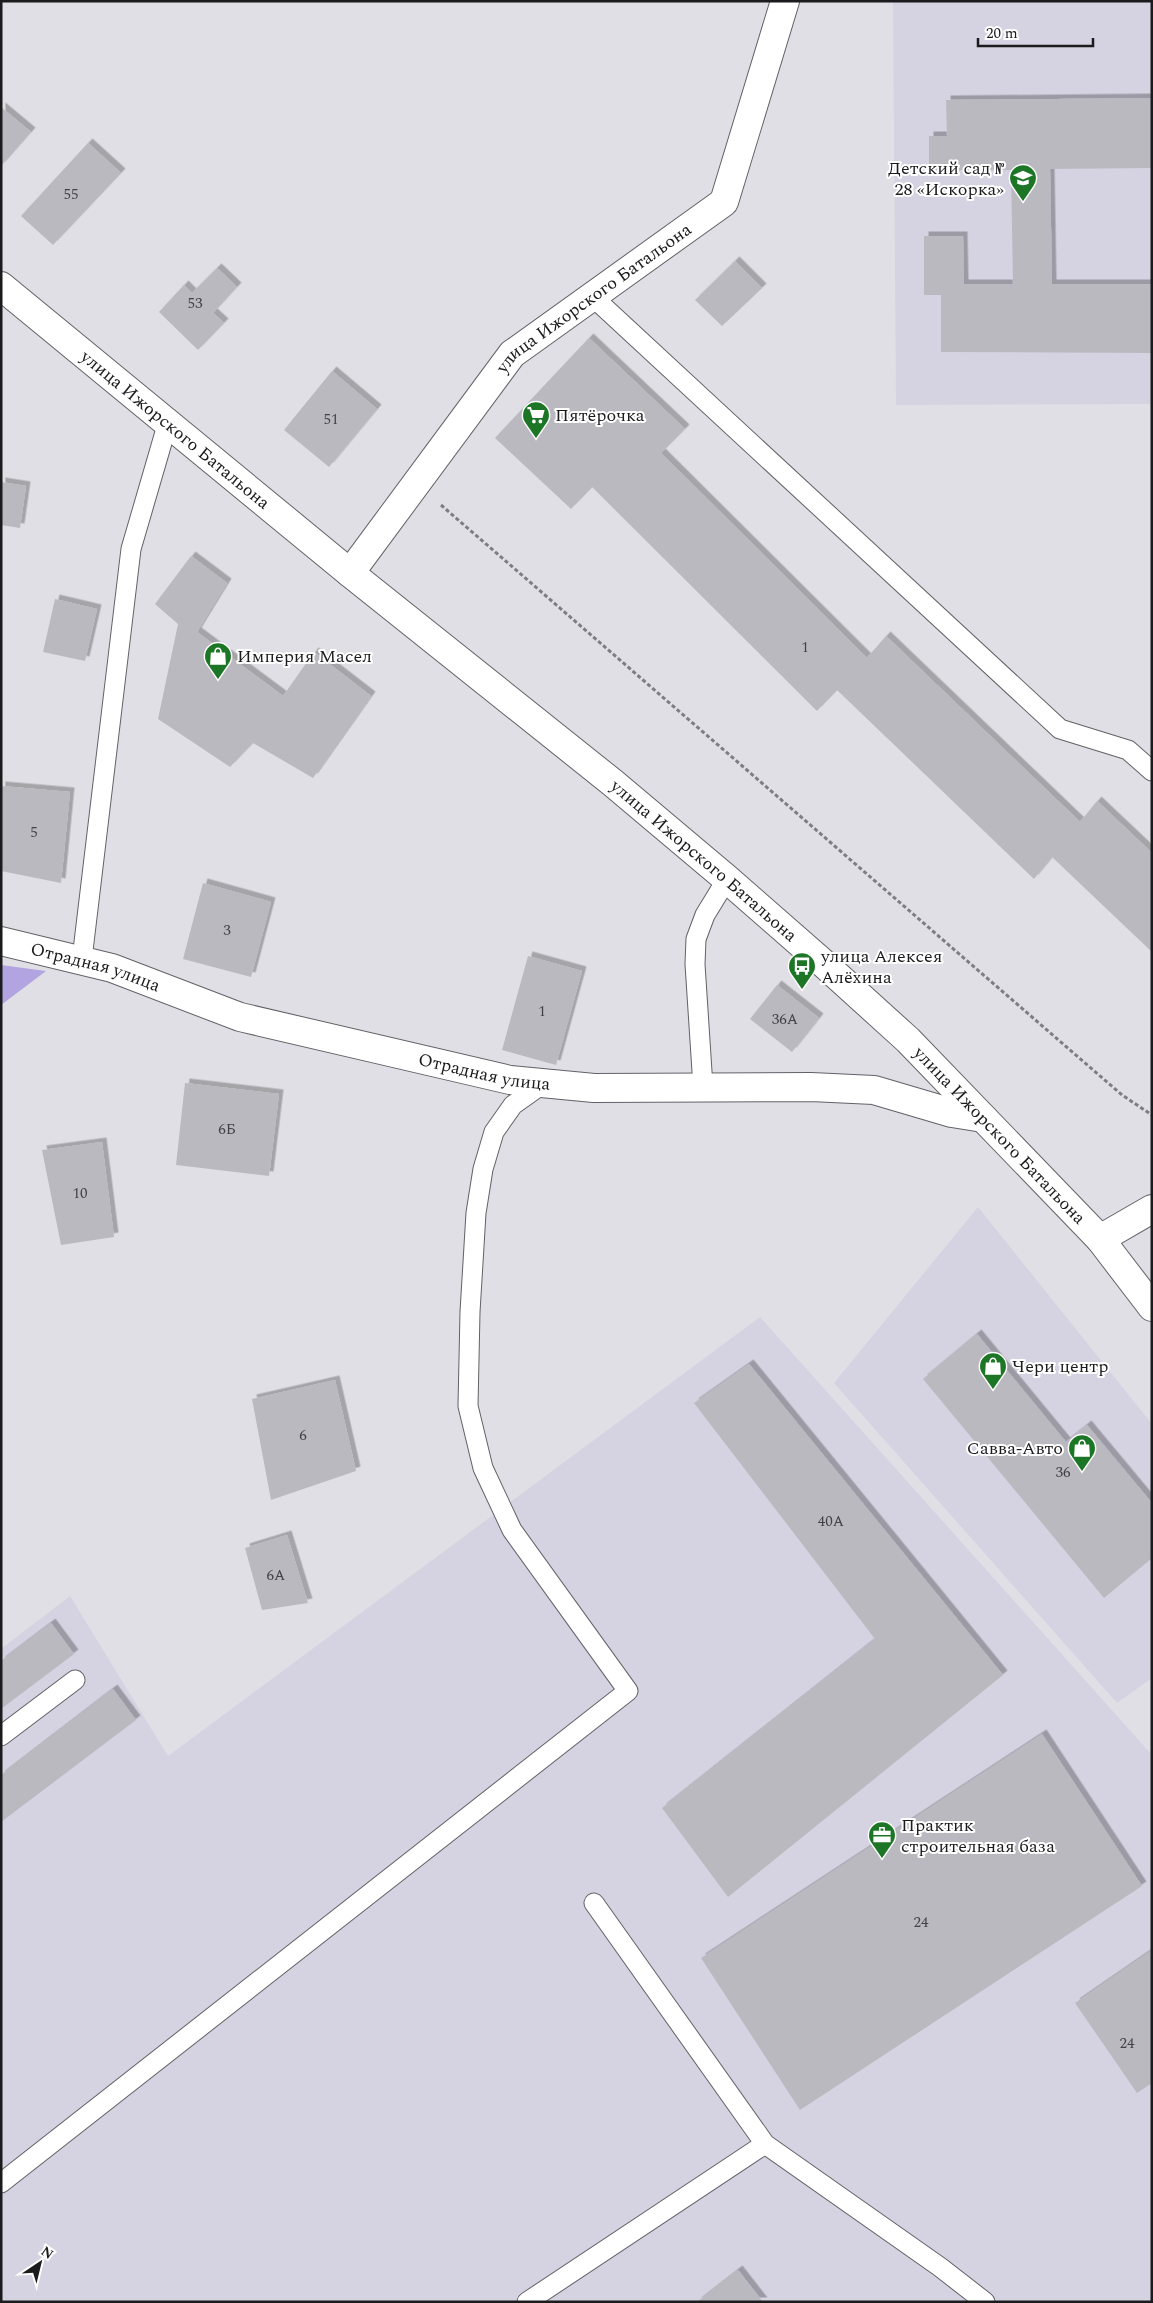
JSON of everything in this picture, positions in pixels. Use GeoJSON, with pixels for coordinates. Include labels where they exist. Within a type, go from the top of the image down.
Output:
{"type":"FeatureCollection","features":[{"type":"Feature","properties":{"kind":"street","name":"улица Ижорского Батальона"},"geometry":{"type":"LineString","coordinates":[[350,573],[512,354],[724,202],[785,1]]}},
{"type":"Feature","properties":{"kind":"street","name":"улица Ижорского Батальона"},"geometry":{"type":"LineString","coordinates":[[1,286],[350,573],[614,784],[727,879],[908,1040],[1100,1240],[1152,1307]]}},
{"type":"Feature","properties":{"kind":"street","name":"Отрадная улица"},"geometry":{"type":"LineString","coordinates":[[1,941],[82,959],[112,968],[240,1017],[510,1080],[594,1088],[811,1087],[874,1090],[952,1113],[983,1118]]}},
{"type":"Feature","properties":{"kind":"street"},"geometry":{"type":"LineString","coordinates":[[1100,1240],[1152,1209]]}},
{"type":"Feature","properties":{"kind":"lane"},"geometry":{"type":"LineString","coordinates":[[593,297],[1060,729],[1128,750],[1152,771]]}},
{"type":"Feature","properties":{"kind":"lane"},"geometry":{"type":"LineString","coordinates":[[82,959],[131,549],[168,422]]}},
{"type":"Feature","properties":{"kind":"lane"},"geometry":{"type":"LineString","coordinates":[[703,1087],[695,964],[696,938],[705,915],[727,879]]}},
{"type":"Feature","properties":{"kind":"lane"},"geometry":{"type":"LineString","coordinates":[[1,2183],[628,1691],[512,1530],[483,1468],[468,1406],[470,1312],[476,1213],[482,1169],[494,1132],[513,1105],[544,1083]]}},
{"type":"Feature","properties":{"kind":"lane"},"geometry":{"type":"LineString","coordinates":[[1,1736],[75,1680]]}},
{"type":"Feature","properties":{"kind":"lane"},"geometry":{"type":"LineString","coordinates":[[594,1903],[765,2144],[940,2267],[985,2302]]}},
{"type":"Feature","properties":{"kind":"lane"},"geometry":{"type":"LineString","coordinates":[[527,2302],[765,2144]]}},
{"type":"Feature","properties":{"kind":"path"},"geometry":{"type":"LineString","coordinates":[[416,484],[1115,1088],[1152,1115]]}},
{"type":"Feature","properties":{"kind":"shaded area","name":"Детский сад № 28 «Искорка»"},"geometry":{"type":"Polygon","coordinates":[[[893,1],[1152,1],[1152,404],[896,405],[893,1]]]}},
{"type":"Feature","properties":{"kind":"shaded area"},"geometry":{"type":"Polygon","coordinates":[[[1,965],[46,971],[1,1005],[1,965]]]}},
{"type":"Feature","properties":{"kind":"shaded area"},"geometry":{"type":"Polygon","coordinates":[[[978,1207],[1152,1424],[1152,1678],[1117,1703],[834,1383],[978,1207]]]}},
{"type":"Feature","properties":{"kind":"shaded area"},"geometry":{"type":"Polygon","coordinates":[[[760,1317],[1152,1755],[1152,2302],[1,2302],[1,1649],[70,1596],[168,1756],[760,1317]]]}},
{"type":"Feature","properties":{"kind":"building"},"geometry":{"type":"Polygon","coordinates":[[[1152,98],[1152,168],[1050,169],[1052,284],[1152,284],[1152,353],[941,352],[941,295],[924,295],[924,236],[963,236],[964,284],[1013,284],[1011,170],[929,170],[929,136],[947,136],[946,100],[1152,98]]]}},
{"type":"Feature","properties":{"kind":"building"},"geometry":{"type":"Polygon","coordinates":[[[1,107],[31,132],[1,166],[1,107]]]}},
{"type":"Feature","properties":{"kind":"building"},"geometry":{"type":"Polygon","coordinates":[[[88,143],[121,173],[53,245],[21,216],[88,143]]]}},
{"type":"Feature","properties":{"kind":"building"},"geometry":{"type":"Polygon","coordinates":[[[735,261],[762,288],[722,326],[695,300],[735,261]]]}},
{"type":"Feature","properties":{"kind":"building"},"geometry":{"type":"Polygon","coordinates":[[[217,268],[237,287],[213,313],[224,323],[198,350],[159,312],[184,285],[192,293],[217,268]]]}},
{"type":"Feature","properties":{"kind":"building"},"geometry":{"type":"Polygon","coordinates":[[[589,338],[685,429],[661,453],[867,658],[886,636],[1080,822],[1097,801],[1152,853],[1152,952],[1052,857],[1034,879],[837,690],[817,711],[592,487],[571,509],[495,438],[589,338]]]}},
{"type":"Feature","properties":{"kind":"building"},"geometry":{"type":"Polygon","coordinates":[[[332,371],[377,409],[329,467],[284,430],[332,371]]]}},
{"type":"Feature","properties":{"kind":"building"},"geometry":{"type":"Polygon","coordinates":[[[1,482],[26,486],[20,528],[1,525],[1,482]]]}},
{"type":"Feature","properties":{"kind":"building"},"geometry":{"type":"Polygon","coordinates":[[[191,556],[227,583],[197,632],[283,696],[314,652],[371,696],[313,778],[253,743],[230,767],[158,719],[178,624],[155,604],[191,556]]]}},
{"type":"Feature","properties":{"kind":"building"},"geometry":{"type":"Polygon","coordinates":[[[55,599],[97,609],[85,661],[43,652],[55,599]]]}},
{"type":"Feature","properties":{"kind":"building"},"geometry":{"type":"Polygon","coordinates":[[[1,786],[70,792],[61,883],[1,871],[1,786]]]}},
{"type":"Feature","properties":{"kind":"building"},"geometry":{"type":"Polygon","coordinates":[[[203,883],[271,902],[251,977],[183,959],[203,883]]]}},
{"type":"Feature","properties":{"kind":"building"},"geometry":{"type":"Polygon","coordinates":[[[528,956],[582,971],[556,1065],[502,1050],[528,956]]]}},
{"type":"Feature","properties":{"kind":"building"},"geometry":{"type":"Polygon","coordinates":[[[777,985],[819,1018],[792,1052],[750,1019],[777,985]]]}},
{"type":"Feature","properties":{"kind":"building"},"geometry":{"type":"Polygon","coordinates":[[[185,1083],[279,1094],[269,1176],[176,1165],[185,1083]]]}},
{"type":"Feature","properties":{"kind":"building"},"geometry":{"type":"Polygon","coordinates":[[[102,1142],[114,1237],[61,1245],[42,1150],[102,1142]]]}},
{"type":"Feature","properties":{"kind":"building"},"geometry":{"type":"Polygon","coordinates":[[[977,1334],[1066,1442],[1087,1425],[1152,1503],[1152,1558],[1104,1598],[923,1379],[977,1334]]]}},
{"type":"Feature","properties":{"kind":"building"},"geometry":{"type":"Polygon","coordinates":[[[749,1364],[1003,1675],[728,1897],[662,1808],[875,1639],[694,1403],[749,1364]]]}},
{"type":"Feature","properties":{"kind":"building"},"geometry":{"type":"Polygon","coordinates":[[[335,1380],[356,1471],[271,1500],[252,1399],[335,1380]]]}},
{"type":"Feature","properties":{"kind":"building"},"geometry":{"type":"Polygon","coordinates":[[[287,1535],[308,1603],[262,1610],[245,1548],[287,1535]]]}},
{"type":"Feature","properties":{"kind":"building"},"geometry":{"type":"Polygon","coordinates":[[[51,1623],[74,1654],[1,1709],[1,1661],[51,1623]]]}},
{"type":"Feature","properties":{"kind":"building"},"geometry":{"type":"Polygon","coordinates":[[[113,1689],[136,1720],[1,1822],[1,1775],[113,1689]]]}},
{"type":"Feature","properties":{"kind":"building"},"geometry":{"type":"Polygon","coordinates":[[[1042,1734],[1142,1886],[800,2110],[701,1958],[1042,1734]]]}},
{"type":"Feature","properties":{"kind":"building"},"geometry":{"type":"Polygon","coordinates":[[[1152,1950],[1152,2083],[1137,2093],[1075,2003],[1152,1950]]]}},
{"type":"Feature","properties":{"kind":"building"},"geometry":{"type":"Polygon","coordinates":[[[738,2270],[763,2302],[697,2302],[738,2270]]]}},
{"type":"Feature","properties":{"kind":"place","name":"Детский сад № 28 «Искорка»"},"geometry":{"type":"Point","coordinates":[1023,202]}},
{"type":"Feature","properties":{"kind":"place","name":"Пятёрочка"},"geometry":{"type":"Point","coordinates":[536,439]}},
{"type":"Feature","properties":{"kind":"place","name":"Империя Масел"},"geometry":{"type":"Point","coordinates":[218,680]}},
{"type":"Feature","properties":{"kind":"place","name":"улица Алексея Алёхина"},"geometry":{"type":"Point","coordinates":[802,990]}},
{"type":"Feature","properties":{"kind":"place","name":"Чери центр"},"geometry":{"type":"Point","coordinates":[993,1390]}},
{"type":"Feature","properties":{"kind":"place","name":"Савва-Авто"},"geometry":{"type":"Point","coordinates":[1082,1472]}},
{"type":"Feature","properties":{"kind":"place","name":"Практик строительная база"},"geometry":{"type":"Point","coordinates":[882,1859]}}]}
